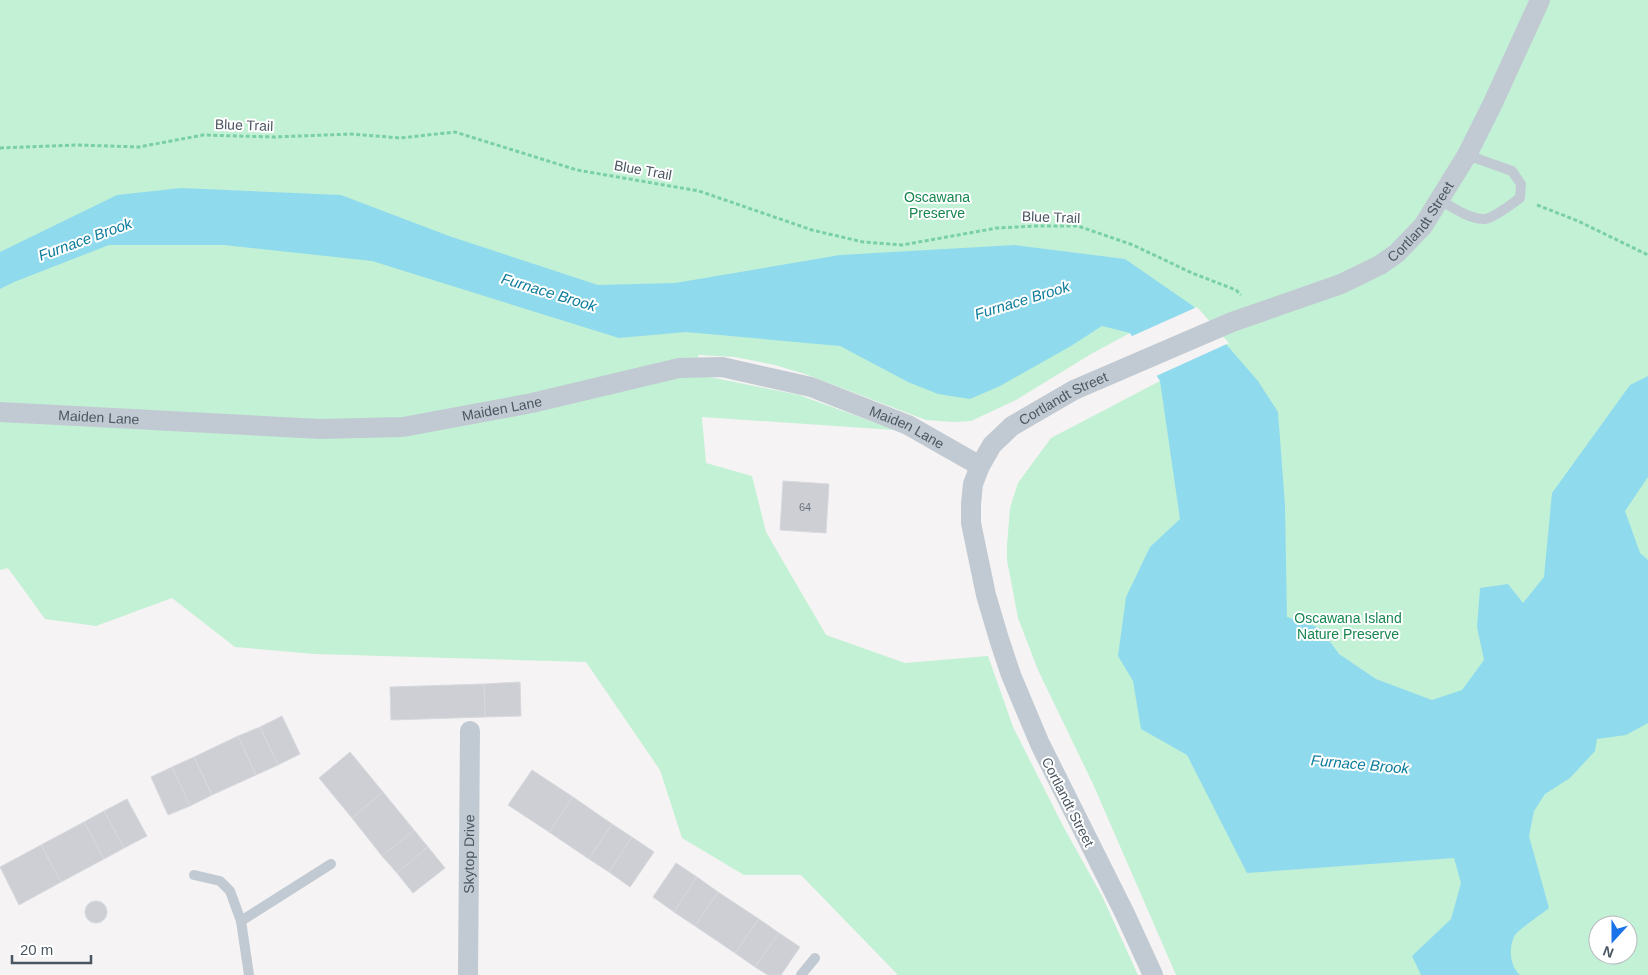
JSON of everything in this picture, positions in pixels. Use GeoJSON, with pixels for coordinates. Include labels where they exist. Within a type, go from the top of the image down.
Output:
{"type":"FeatureCollection","features":[{"type":"Feature","properties":{"kind":"street","name":"Cortlandt Street"},"geometry":{"type":"LineString","coordinates":[[1153,975],[1125,914],[1040,744],[1014,682],[999,639],[984,586],[971,524],[973,484],[980,466],[992,445],[1012,426],[1048,404],[1112,373],[1232,322],[1341,284],[1380,265],[1397,253],[1423,226],[1467,155],[1540,0]]}},
{"type":"Feature","properties":{"kind":"street","name":"Maiden Lane"},"geometry":{"type":"LineString","coordinates":[[0,412],[321,429],[403,427],[532,403],[679,368],[722,367],[811,386],[908,425],[980,466]]}},
{"type":"Feature","properties":{"kind":"street","name":"Skytop Drive"},"geometry":{"type":"LineString","coordinates":[[468,975],[470,731]]}},
{"type":"Feature","properties":{"kind":"lane"},"geometry":{"type":"LineString","coordinates":[[1440,200],[1466,215],[1485,219],[1507,208],[1520,198],[1521,184],[1512,171],[1467,155]]}},
{"type":"Feature","properties":{"kind":"lane"},"geometry":{"type":"LineString","coordinates":[[241,922],[331,864]]}},
{"type":"Feature","properties":{"kind":"lane"},"geometry":{"type":"LineString","coordinates":[[194,875],[220,881],[230,891],[241,922],[249,975]]}},
{"type":"Feature","properties":{"kind":"lane"},"geometry":{"type":"LineString","coordinates":[[801,975],[815,958]]}},
{"type":"Feature","properties":{"kind":"path","name":"Blue Trail"},"geometry":{"type":"LineString","coordinates":[[0,148],[78,145],[139,147],[203,135],[274,137],[351,134],[400,138],[455,132],[577,170],[699,191],[812,230],[863,242],[902,244],[997,228],[1078,226],[1133,245],[1192,273],[1236,290],[1259,314]]}},
{"type":"Feature","properties":{"kind":"path"},"geometry":{"type":"LineString","coordinates":[[1520,198],[1578,221],[1648,255]]}},
{"type":"Feature","properties":{"kind":"green space"},"geometry":{"type":"Polygon","coordinates":[[[0,0],[1648,0],[1648,975],[1176,975],[1093,784],[1038,670],[1018,618],[1007,560],[1010,508],[1018,483],[1051,438],[1160,381],[1197,365],[1130,333],[1091,354],[1016,400],[971,421],[953,422],[926,420],[805,374],[775,365],[735,357],[698,355],[700,375],[799,395],[895,430],[702,417],[706,463],[752,476],[766,532],[826,635],[905,663],[988,656],[1013,727],[1063,826],[1102,896],[1138,975],[898,975],[801,875],[744,875],[682,838],[660,770],[586,662],[315,654],[235,647],[172,598],[96,626],[45,619],[8,568],[0,570],[0,0]]]}},
{"type":"Feature","properties":{"kind":"water","name":"Furnace Brook"},"geometry":{"type":"Polygon","coordinates":[[[181,188],[341,195],[449,236],[598,285],[675,283],[840,255],[1015,245],[1125,259],[1193,306],[1258,381],[1278,412],[1285,505],[1287,617],[1320,628],[1339,654],[1376,679],[1432,700],[1462,690],[1484,660],[1477,627],[1480,588],[1508,584],[1523,603],[1544,577],[1552,493],[1630,385],[1648,376],[1648,477],[1625,511],[1640,553],[1648,560],[1648,723],[1626,735],[1597,739],[1595,751],[1570,778],[1545,794],[1534,811],[1529,836],[1549,908],[1515,935],[1511,945],[1511,956],[1514,967],[1520,975],[1421,975],[1412,956],[1451,919],[1461,883],[1454,858],[1247,873],[1187,755],[1141,729],[1133,681],[1118,656],[1126,597],[1150,547],[1180,519],[1160,381],[1130,333],[1102,326],[1071,346],[1000,386],[970,399],[938,394],[908,382],[840,346],[686,332],[619,338],[372,261],[224,245],[109,245],[0,289],[0,252],[117,195],[181,188]]]}},
{"type":"Feature","properties":{"kind":"pier"},"geometry":{"type":"Polygon","coordinates":[[[1197,307],[1229,343],[1154,377],[1130,337],[1197,307]]]}},
{"type":"Feature","properties":{"kind":"building"},"geometry":{"type":"Polygon","coordinates":[[[783,481],[829,484],[826,533],[780,530],[783,481]]]}},
{"type":"Feature","properties":{"kind":"building"},"geometry":{"type":"Polygon","coordinates":[[[520,682],[521,716],[485,717],[484,684],[520,682]]]}},
{"type":"Feature","properties":{"kind":"building"},"geometry":{"type":"Polygon","coordinates":[[[484,684],[485,717],[391,720],[390,687],[484,684]]]}},
{"type":"Feature","properties":{"kind":"building"},"geometry":{"type":"Polygon","coordinates":[[[282,716],[300,754],[278,765],[260,727],[282,716]]]}},
{"type":"Feature","properties":{"kind":"building"},"geometry":{"type":"Polygon","coordinates":[[[260,727],[278,765],[256,775],[238,736],[260,727]]]}},
{"type":"Feature","properties":{"kind":"building"},"geometry":{"type":"Polygon","coordinates":[[[238,736],[256,775],[212,795],[194,757],[238,736]]]}},
{"type":"Feature","properties":{"kind":"building"},"geometry":{"type":"Polygon","coordinates":[[[350,752],[383,792],[352,818],[319,778],[350,752]]]}},
{"type":"Feature","properties":{"kind":"building"},"geometry":{"type":"Polygon","coordinates":[[[194,757],[212,795],[190,806],[172,767],[194,757]]]}},
{"type":"Feature","properties":{"kind":"building"},"geometry":{"type":"Polygon","coordinates":[[[172,767],[190,806],[168,815],[151,777],[172,767]]]}},
{"type":"Feature","properties":{"kind":"building"},"geometry":{"type":"Polygon","coordinates":[[[532,770],[573,797],[549,832],[508,805],[532,770]]]}},
{"type":"Feature","properties":{"kind":"building"},"geometry":{"type":"Polygon","coordinates":[[[383,792],[414,830],[382,856],[352,818],[383,792]]]}},
{"type":"Feature","properties":{"kind":"building"},"geometry":{"type":"Polygon","coordinates":[[[573,797],[612,824],[589,859],[549,832],[573,797]]]}},
{"type":"Feature","properties":{"kind":"building"},"geometry":{"type":"Polygon","coordinates":[[[127,799],[147,836],[124,848],[104,811],[127,799]]]}},
{"type":"Feature","properties":{"kind":"building"},"geometry":{"type":"Polygon","coordinates":[[[104,811],[124,848],[104,859],[84,822],[104,811]]]}},
{"type":"Feature","properties":{"kind":"building"},"geometry":{"type":"Polygon","coordinates":[[[84,822],[104,859],[61,882],[41,845],[84,822]]]}},
{"type":"Feature","properties":{"kind":"building"},"geometry":{"type":"Polygon","coordinates":[[[612,824],[632,837],[609,872],[589,859],[612,824]]]}},
{"type":"Feature","properties":{"kind":"building"},"geometry":{"type":"Polygon","coordinates":[[[414,830],[428,847],[397,873],[382,856],[414,830]]]}},
{"type":"Feature","properties":{"kind":"building"},"geometry":{"type":"Polygon","coordinates":[[[632,837],[654,852],[630,887],[609,872],[632,837]]]}},
{"type":"Feature","properties":{"kind":"building"},"geometry":{"type":"Polygon","coordinates":[[[41,845],[61,882],[19,905],[0,867],[41,845]]]}},
{"type":"Feature","properties":{"kind":"building"},"geometry":{"type":"Polygon","coordinates":[[[428,847],[445,868],[413,893],[397,873],[428,847]]]}},
{"type":"Feature","properties":{"kind":"building"},"geometry":{"type":"Polygon","coordinates":[[[676,863],[697,877],[674,912],[653,897],[676,863]]]}},
{"type":"Feature","properties":{"kind":"building"},"geometry":{"type":"Polygon","coordinates":[[[697,877],[718,892],[695,926],[674,912],[697,877]]]}},
{"type":"Feature","properties":{"kind":"building"},"geometry":{"type":"Polygon","coordinates":[[[718,892],[759,919],[735,953],[695,926],[718,892]]]}},
{"type":"Feature","properties":{"kind":"building"},"geometry":{"type":"Polygon","coordinates":[[[96,901],[106,908],[107,912],[100,922],[96,923],[86,916],[85,912],[92,902],[96,901]]]}},
{"type":"Feature","properties":{"kind":"building"},"geometry":{"type":"Polygon","coordinates":[[[759,919],[779,933],[755,967],[735,953],[759,919]]]}},
{"type":"Feature","properties":{"kind":"building"},"geometry":{"type":"Polygon","coordinates":[[[779,933],[800,947],[781,975],[768,975],[755,967],[779,933]]]}},
{"type":"Feature","properties":{"kind":"park label","name":"Oscawana Preserve"},"geometry":{"type":"Point","coordinates":[937,206]}},
{"type":"Feature","properties":{"kind":"park label","name":"Oscawana Island Nature Preserve"},"geometry":{"type":"Point","coordinates":[1348,626]}}]}
